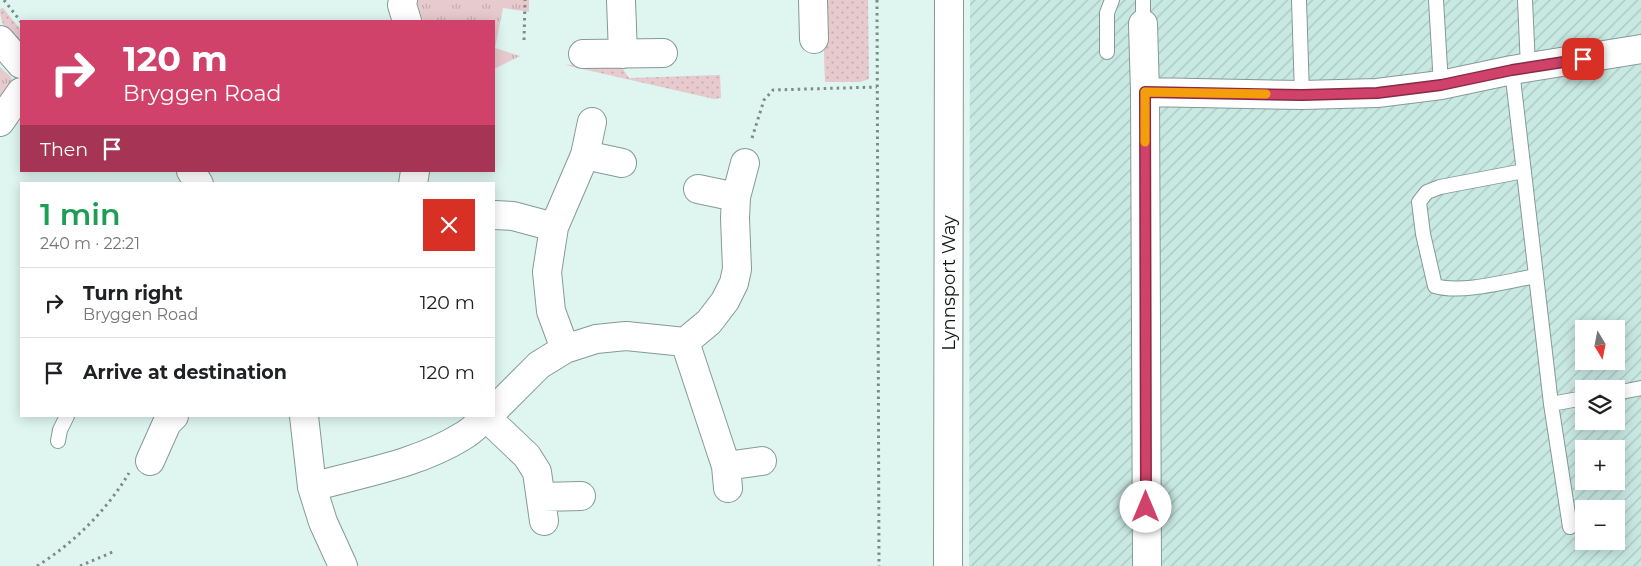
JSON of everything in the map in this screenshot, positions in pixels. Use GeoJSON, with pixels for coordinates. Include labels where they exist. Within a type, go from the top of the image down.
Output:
{"type":"FeatureCollection","features":[{"type":"Feature","properties":{"kind":"street"},"geometry":{"type":"LineString","coordinates":[[403,0],[402,5],[407,20]]}},
{"type":"Feature","properties":{"kind":"street"},"geometry":{"type":"LineString","coordinates":[[621,0],[623,54]]}},
{"type":"Feature","properties":{"kind":"street"},"geometry":{"type":"LineString","coordinates":[[813,0],[814,39]]}},
{"type":"Feature","properties":{"kind":"street","name":"Lynnsport Way"},"geometry":{"type":"LineString","coordinates":[[948,566],[949,0]]}},
{"type":"Feature","properties":{"kind":"street"},"geometry":{"type":"LineString","coordinates":[[1143,12],[1147,566]]}},
{"type":"Feature","properties":{"kind":"street"},"geometry":{"type":"LineString","coordinates":[[0,40],[20,63]]}},
{"type":"Feature","properties":{"kind":"street"},"geometry":{"type":"LineString","coordinates":[[1145,92],[1302,95],[1377,93],[1441,85],[1520,68],[1641,49]]}},
{"type":"Feature","properties":{"kind":"street"},"geometry":{"type":"LineString","coordinates":[[583,54],[663,53]]}},
{"type":"Feature","properties":{"kind":"street"},"geometry":{"type":"LineString","coordinates":[[0,122],[20,93]]}},
{"type":"Feature","properties":{"kind":"street"},"geometry":{"type":"LineString","coordinates":[[566,349],[551,312],[547,272],[554,227],[585,155],[592,122]]}},
{"type":"Feature","properties":{"kind":"street"},"geometry":{"type":"LineString","coordinates":[[585,155],[622,163]]}},
{"type":"Feature","properties":{"kind":"street"},"geometry":{"type":"LineString","coordinates":[[495,408],[539,365],[566,349],[596,339],[626,336],[685,342],[709,322],[725,301],[734,283],[736,269],[736,197],[745,163]]}},
{"type":"Feature","properties":{"kind":"street"},"geometry":{"type":"LineString","coordinates":[[698,189],[736,197]]}},
{"type":"Feature","properties":{"kind":"street"},"geometry":{"type":"LineString","coordinates":[[495,215],[513,216],[554,227]]}},
{"type":"Feature","properties":{"kind":"street"},"geometry":{"type":"LineString","coordinates":[[685,342],[727,477],[762,461]]}},
{"type":"Feature","properties":{"kind":"street"},"geometry":{"type":"LineString","coordinates":[[304,417],[312,487],[322,522],[343,566]]}},
{"type":"Feature","properties":{"kind":"street"},"geometry":{"type":"LineString","coordinates":[[312,487],[403,462],[441,448],[464,435],[485,417]]}},
{"type":"Feature","properties":{"kind":"street"},"geometry":{"type":"LineString","coordinates":[[492,417],[527,456],[538,472],[543,509],[582,496]]}},
{"type":"Feature","properties":{"kind":"street"},"geometry":{"type":"LineString","coordinates":[[150,461],[166,418]]}},
{"type":"Feature","properties":{"kind":"lane"},"geometry":{"type":"LineString","coordinates":[[1107,52],[1107,13],[1112,0]]}},
{"type":"Feature","properties":{"kind":"lane"},"geometry":{"type":"LineString","coordinates":[[1299,0],[1302,95]]}},
{"type":"Feature","properties":{"kind":"lane"},"geometry":{"type":"LineString","coordinates":[[1436,0],[1441,85]]}},
{"type":"Feature","properties":{"kind":"lane"},"geometry":{"type":"LineString","coordinates":[[1524,0],[1520,68],[1524,171],[1551,404],[1570,527]]}},
{"type":"Feature","properties":{"kind":"lane"},"geometry":{"type":"LineString","coordinates":[[1524,171],[1440,187],[1427,192],[1419,202],[1423,234],[1435,286],[1444,289],[1458,289],[1536,276]]}},
{"type":"Feature","properties":{"kind":"lane"},"geometry":{"type":"LineString","coordinates":[[1625,391],[1641,388]]}},
{"type":"Feature","properties":{"kind":"lane"},"geometry":{"type":"LineString","coordinates":[[1551,404],[1575,400]]}},
{"type":"Feature","properties":{"kind":"lane"},"geometry":{"type":"LineString","coordinates":[[58,441],[60,430],[66,417]]}},
{"type":"Feature","properties":{"kind":"path"},"geometry":{"type":"LineString","coordinates":[[4,0],[20,21]]}},
{"type":"Feature","properties":{"kind":"path"},"geometry":{"type":"LineString","coordinates":[[524,40],[525,0]]}},
{"type":"Feature","properties":{"kind":"path"},"geometry":{"type":"LineString","coordinates":[[876,0],[879,566]]}},
{"type":"Feature","properties":{"kind":"path"},"geometry":{"type":"LineString","coordinates":[[745,163],[764,100],[773,90],[876,87]]}},
{"type":"Feature","properties":{"kind":"path"},"geometry":{"type":"LineString","coordinates":[[37,566],[55,555],[95,518],[120,488],[135,464],[150,461]]}},
{"type":"Feature","properties":{"kind":"path"},"geometry":{"type":"LineString","coordinates":[[80,566],[115,551]]}},
{"type":"Feature","properties":{"kind":"shaded area"},"geometry":{"type":"Polygon","coordinates":[[[970,0],[1641,0],[1641,566],[969,566],[970,0]]]}},
{"type":"Feature","properties":{"kind":"green space"},"geometry":{"type":"Polygon","coordinates":[[[416,0],[529,0],[529,12],[503,8],[495,48],[495,20],[423,20],[416,0]]]}},
{"type":"Feature","properties":{"kind":"green space"},"geometry":{"type":"Polygon","coordinates":[[[822,0],[868,0],[869,79],[860,82],[825,82],[822,0]]]}},
{"type":"Feature","properties":{"kind":"green space"},"geometry":{"type":"Polygon","coordinates":[[[3,8],[20,29],[20,49],[4,26],[0,9],[3,8]]]}},
{"type":"Feature","properties":{"kind":"green space"},"geometry":{"type":"Polygon","coordinates":[[[495,48],[520,56],[495,68],[495,48]]]}},
{"type":"Feature","properties":{"kind":"green space"},"geometry":{"type":"Polygon","coordinates":[[[618,62],[629,78],[720,75],[721,98],[714,99],[565,65],[618,62]]]}},
{"type":"Feature","properties":{"kind":"green space"},"geometry":{"type":"Polygon","coordinates":[[[0,67],[11,77],[13,84],[0,101],[0,67]]]}},
{"type":"Feature","properties":{"kind":"slow traffic"},"geometry":{"type":"LineString","coordinates":[[1145,142],[1145,92],[1266,94]]}},
{"type":"Feature","properties":{"kind":"route"},"geometry":{"type":"LineString","coordinates":[[1146,507],[1145,92],[1302,95],[1377,93],[1441,85],[1512,70],[1583,59]]}}]}
